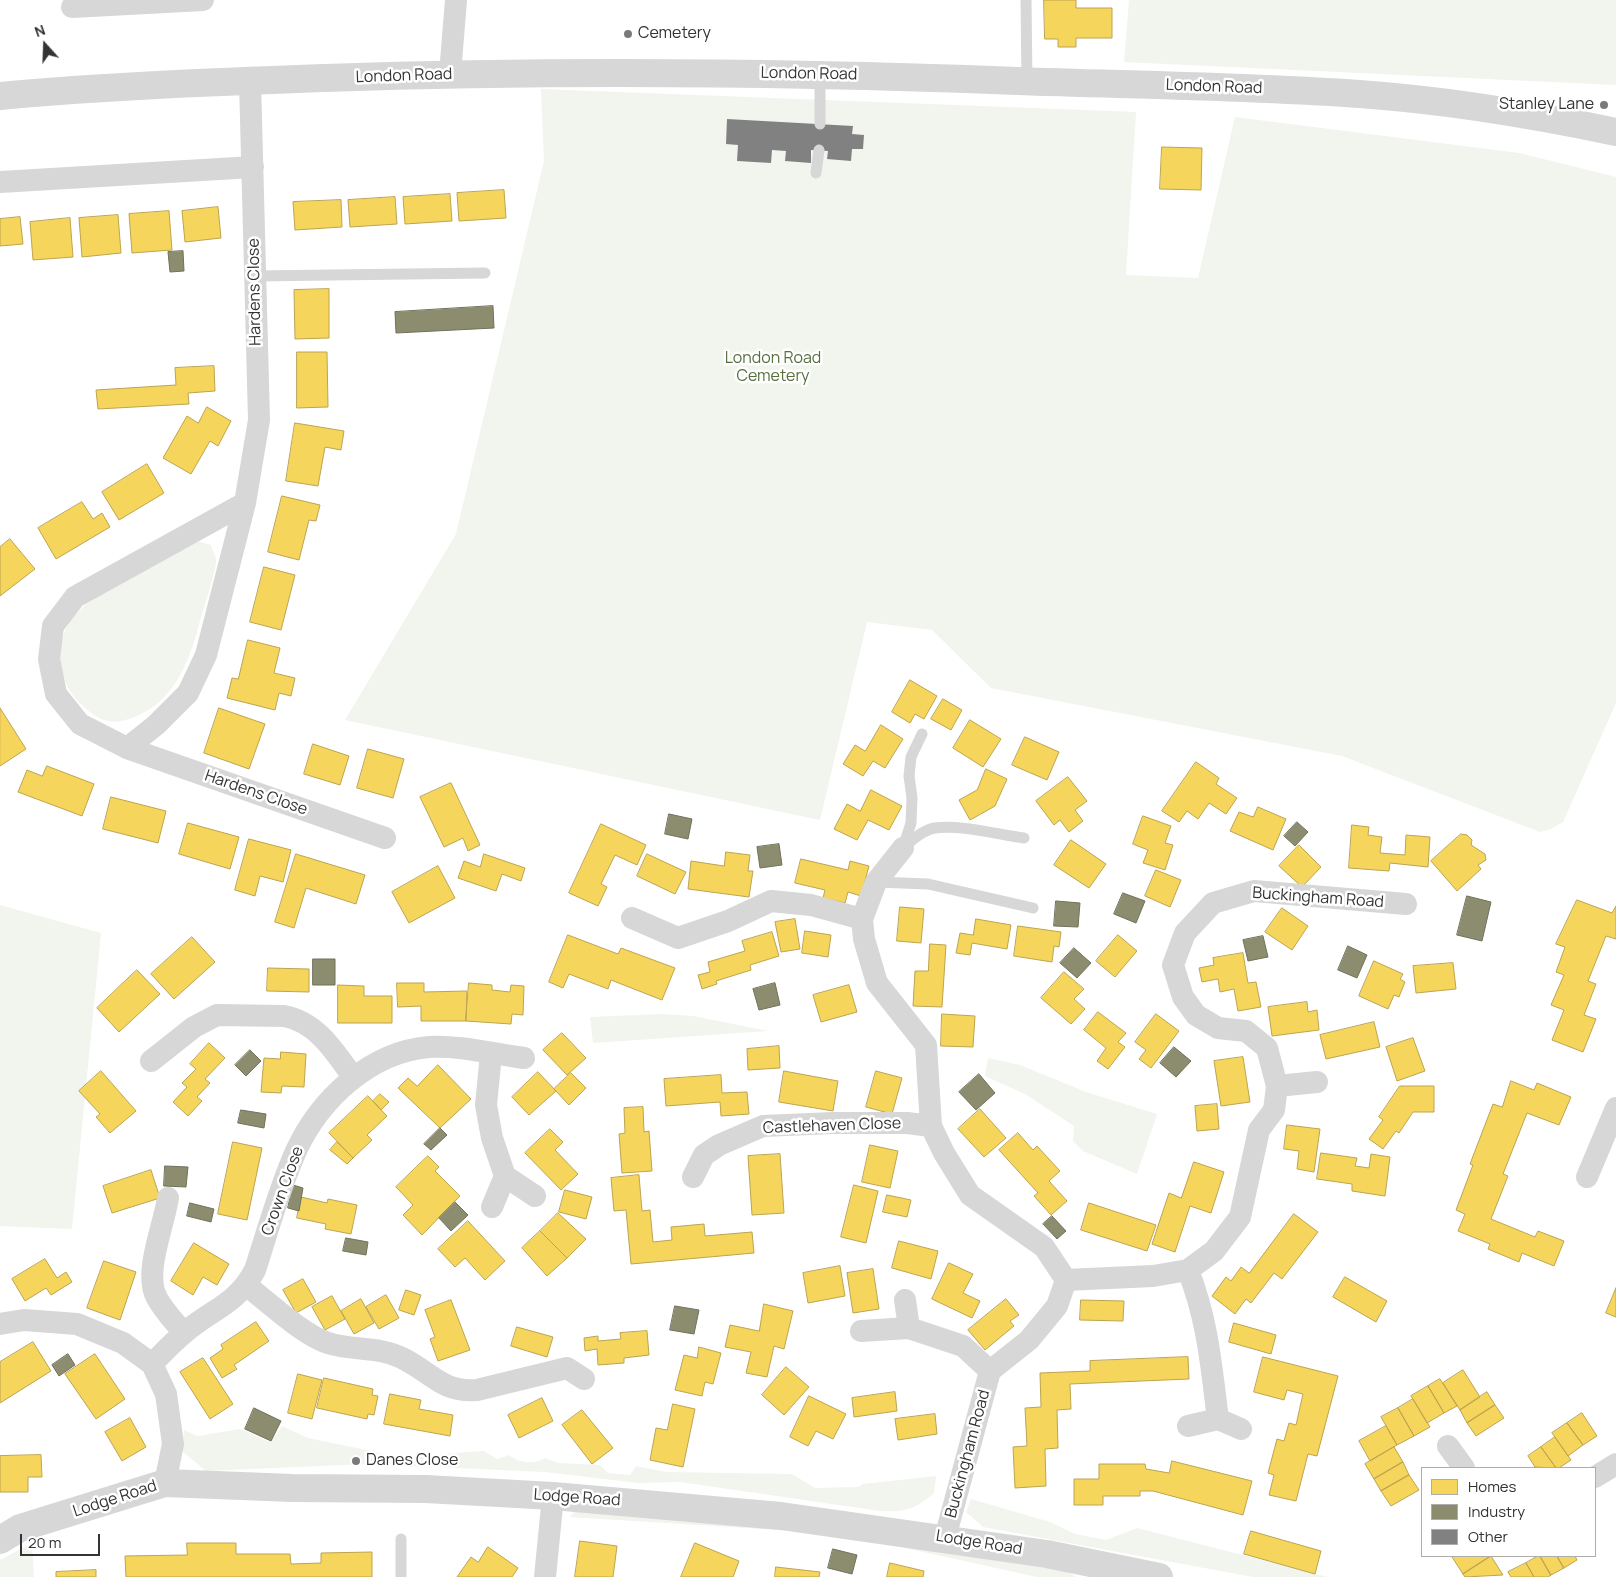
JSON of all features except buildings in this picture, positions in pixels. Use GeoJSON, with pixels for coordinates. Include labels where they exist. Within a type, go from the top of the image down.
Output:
{"type":"FeatureCollection","features":[{"type":"Feature","properties":{"kind":"street"},"geometry":{"type":"LineString","coordinates":[[72,7],[203,0]]}},
{"type":"Feature","properties":{"kind":"street"},"geometry":{"type":"LineString","coordinates":[[450,74],[456,0]]}},
{"type":"Feature","properties":{"kind":"street","name":"London Road"},"geometry":{"type":"LineString","coordinates":[[0,96],[250,81],[450,74],[636,71],[820,73],[1233,87],[1363,94],[1548,118],[1616,132]]}},
{"type":"Feature","properties":{"kind":"street","name":"Hardens Close"},"geometry":{"type":"LineString","coordinates":[[127,748],[156,726],[188,693],[206,655],[245,503],[259,420],[250,81]]}},
{"type":"Feature","properties":{"kind":"street"},"geometry":{"type":"LineString","coordinates":[[0,182],[253,167]]}},
{"type":"Feature","properties":{"kind":"street","name":"Hardens Close"},"geometry":{"type":"LineString","coordinates":[[245,503],[75,597],[53,626],[49,659],[56,694],[80,724],[127,748],[385,838]]}},
{"type":"Feature","properties":{"kind":"street"},"geometry":{"type":"LineString","coordinates":[[903,848],[876,882],[862,919],[864,939],[877,983],[926,1045],[931,1126],[944,1153],[970,1195],[1044,1247],[1066,1280]]}},
{"type":"Feature","properties":{"kind":"street","name":"Buckingham Road"},"geometry":{"type":"LineString","coordinates":[[946,1538],[990,1370],[1029,1340],[1057,1306],[1066,1280],[1153,1276],[1188,1270],[1214,1251],[1240,1217],[1259,1130],[1274,1110],[1277,1086],[1267,1048],[1246,1031],[1218,1028],[1196,1015],[1183,998],[1174,965],[1185,933],[1213,902],[1254,890],[1406,904]]}},
{"type":"Feature","properties":{"kind":"street"},"geometry":{"type":"LineString","coordinates":[[632,918],[678,938],[728,921],[771,901],[811,905],[862,919]]}},
{"type":"Feature","properties":{"kind":"street"},"geometry":{"type":"LineString","coordinates":[[151,1061],[194,1026],[217,1015],[284,1016],[295,1018],[319,1034],[354,1077]]}},
{"type":"Feature","properties":{"kind":"street","name":"Crown Close"},"geometry":{"type":"LineString","coordinates":[[152,1364],[184,1333],[224,1306],[246,1286],[254,1270],[296,1151],[327,1104],[354,1077],[392,1056],[411,1050],[448,1048],[524,1058]]}},
{"type":"Feature","properties":{"kind":"street"},"geometry":{"type":"LineString","coordinates":[[491,1054],[486,1105],[487,1124],[505,1176],[535,1196]]}},
{"type":"Feature","properties":{"kind":"street"},"geometry":{"type":"LineString","coordinates":[[1277,1086],[1317,1082]]}},
{"type":"Feature","properties":{"kind":"street"},"geometry":{"type":"LineString","coordinates":[[1587,1177],[1616,1108]]}},
{"type":"Feature","properties":{"kind":"street","name":"Castlehaven Close"},"geometry":{"type":"LineString","coordinates":[[693,1177],[704,1155],[719,1145],[764,1126],[833,1123],[931,1126]]}},
{"type":"Feature","properties":{"kind":"street"},"geometry":{"type":"LineString","coordinates":[[492,1207],[505,1176]]}},
{"type":"Feature","properties":{"kind":"street"},"geometry":{"type":"LineString","coordinates":[[168,1198],[164,1222],[153,1259],[151,1278],[155,1295],[184,1333]]}},
{"type":"Feature","properties":{"kind":"street"},"geometry":{"type":"LineString","coordinates":[[1188,1270],[1200,1300],[1208,1333],[1218,1418]]}},
{"type":"Feature","properties":{"kind":"street"},"geometry":{"type":"LineString","coordinates":[[246,1286],[313,1335],[326,1342],[388,1352],[403,1358],[442,1385],[465,1391],[477,1390],[574,1367]]}},
{"type":"Feature","properties":{"kind":"street"},"geometry":{"type":"LineString","coordinates":[[905,1300],[909,1328]]}},
{"type":"Feature","properties":{"kind":"street"},"geometry":{"type":"LineString","coordinates":[[0,1324],[24,1320],[77,1324],[123,1343],[152,1364],[166,1394],[173,1444],[165,1482]]}},
{"type":"Feature","properties":{"kind":"street","name":"Buckingham Road"},"geometry":{"type":"LineString","coordinates":[[861,1331],[909,1328],[963,1346],[990,1370]]}},
{"type":"Feature","properties":{"kind":"street"},"geometry":{"type":"LineString","coordinates":[[1188,1426],[1218,1418],[1241,1429]]}},
{"type":"Feature","properties":{"kind":"street"},"geometry":{"type":"LineString","coordinates":[[1448,1446],[1463,1467]]}},
{"type":"Feature","properties":{"kind":"street"},"geometry":{"type":"LineString","coordinates":[[1596,1476],[1616,1464]]}},
{"type":"Feature","properties":{"kind":"street","name":"Lodge Road"},"geometry":{"type":"LineString","coordinates":[[0,1540],[20,1528],[165,1482],[292,1488],[426,1489],[553,1496],[781,1516],[946,1538],[1101,1570],[1159,1577]]}},
{"type":"Feature","properties":{"kind":"street"},"geometry":{"type":"LineString","coordinates":[[546,1577],[553,1496]]}},
{"type":"Feature","properties":{"kind":"lane"},"geometry":{"type":"LineString","coordinates":[[1026,0],[1027,81]]}},
{"type":"Feature","properties":{"kind":"lane"},"geometry":{"type":"LineString","coordinates":[[820,73],[820,124]]}},
{"type":"Feature","properties":{"kind":"lane"},"geometry":{"type":"LineString","coordinates":[[816,173],[819,150]]}},
{"type":"Feature","properties":{"kind":"lane"},"geometry":{"type":"LineString","coordinates":[[255,276],[486,272]]}},
{"type":"Feature","properties":{"kind":"lane"},"geometry":{"type":"LineString","coordinates":[[903,848],[911,823],[912,798],[909,776],[911,757],[922,734]]}},
{"type":"Feature","properties":{"kind":"lane"},"geometry":{"type":"LineString","coordinates":[[903,848],[920,834],[935,828],[964,829],[1024,838]]}},
{"type":"Feature","properties":{"kind":"lane"},"geometry":{"type":"LineString","coordinates":[[876,882],[928,884],[1033,908]]}},
{"type":"Feature","properties":{"kind":"lane"},"geometry":{"type":"LineString","coordinates":[[401,1539],[401,1577]]}},
{"type":"Feature","properties":{"kind":"green space"},"geometry":{"type":"Polygon","coordinates":[[[1129,0],[1616,0],[1616,85],[1124,62],[1129,0]]]}},
{"type":"Feature","properties":{"kind":"green space","name":"London Road Cemetery"},"geometry":{"type":"Polygon","coordinates":[[[541,89],[1136,112],[1126,275],[1198,278],[1235,117],[1519,153],[1616,177],[1616,703],[1563,822],[1551,829],[1540,832],[1342,756],[991,688],[932,630],[867,622],[820,820],[345,720],[456,534],[544,161],[541,89]]]}},
{"type":"Feature","properties":{"kind":"green space"},"geometry":{"type":"Polygon","coordinates":[[[197,541],[211,545],[216,564],[195,639],[177,680],[159,702],[148,711],[134,717],[112,722],[91,713],[73,696],[66,684],[62,671],[61,645],[64,633],[71,621],[96,596],[197,541]]]}},
{"type":"Feature","properties":{"kind":"green space"},"geometry":{"type":"Polygon","coordinates":[[[0,905],[101,933],[72,1229],[0,1226],[0,905]]]}},
{"type":"Feature","properties":{"kind":"green space"},"geometry":{"type":"Polygon","coordinates":[[[662,1014],[693,1016],[768,1031],[593,1043],[590,1017],[662,1014]]]}},
{"type":"Feature","properties":{"kind":"green space"},"geometry":{"type":"Polygon","coordinates":[[[988,1058],[1020,1065],[1086,1092],[1157,1114],[1137,1174],[1083,1151],[1073,1141],[1074,1126],[1025,1094],[985,1076],[988,1058]]]}},
{"type":"Feature","properties":{"kind":"green space"},"geometry":{"type":"Polygon","coordinates":[[[282,1426],[308,1438],[400,1457],[484,1451],[497,1459],[509,1455],[522,1461],[536,1462],[545,1458],[558,1463],[600,1465],[608,1473],[630,1475],[636,1466],[666,1472],[792,1474],[815,1488],[859,1487],[863,1484],[936,1476],[934,1493],[921,1503],[909,1509],[880,1511],[680,1482],[638,1483],[545,1472],[366,1464],[206,1471],[183,1452],[184,1430],[198,1436],[240,1429],[270,1442],[282,1426]]]}},
{"type":"Feature","properties":{"kind":"green space"},"geometry":{"type":"Polygon","coordinates":[[[971,1499],[1050,1522],[1075,1534],[1106,1540],[1137,1528],[1328,1577],[1253,1577],[983,1527],[966,1512],[971,1499]]]}},
{"type":"Feature","properties":{"kind":"green space"},"geometry":{"type":"Polygon","coordinates":[[[585,1508],[810,1532],[570,1517],[574,1512],[585,1508]]]}},
{"type":"Feature","properties":{"kind":"green space"},"geometry":{"type":"Polygon","coordinates":[[[32,1543],[34,1577],[0,1577],[0,1560],[32,1543]]]}},
{"type":"Feature","properties":{"kind":"green space"},"geometry":{"type":"Polygon","coordinates":[[[892,1545],[1065,1569],[1076,1577],[1037,1577],[892,1545]]]}},
{"type":"Feature","properties":{"kind":"place","name":"Cemetery"},"geometry":{"type":"Point","coordinates":[628,34]}},
{"type":"Feature","properties":{"kind":"place","name":"Stanley Lane"},"geometry":{"type":"Point","coordinates":[1604,105]}},
{"type":"Feature","properties":{"kind":"place","name":"Danes Close"},"geometry":{"type":"Point","coordinates":[356,1461]}}]}
